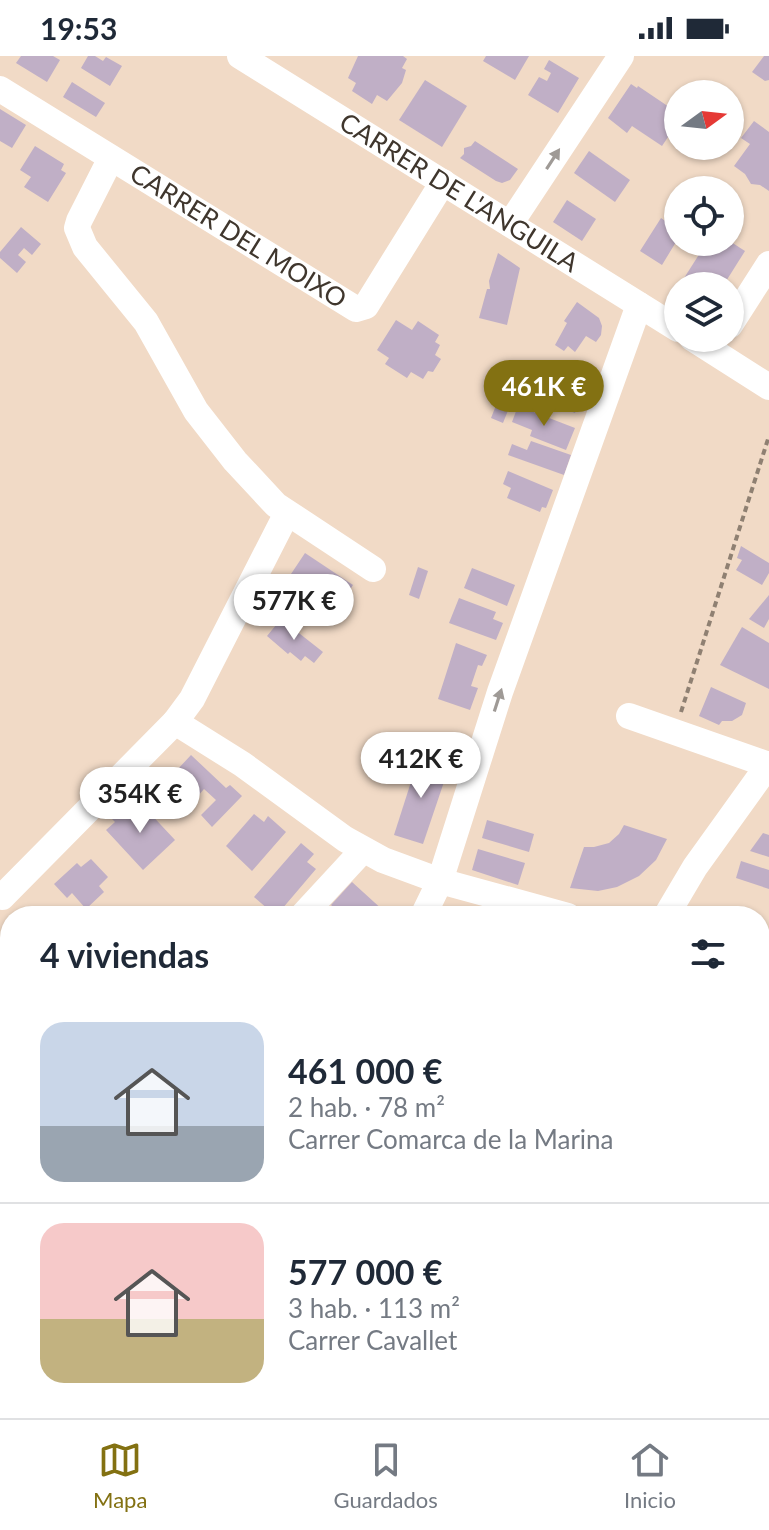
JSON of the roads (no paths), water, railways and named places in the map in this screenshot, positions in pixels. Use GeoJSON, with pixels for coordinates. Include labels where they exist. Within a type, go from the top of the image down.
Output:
{"type":"FeatureCollection","features":[{"type":"Feature","properties":{"kind":"street","name":"CARRER DE L'ANGUILA"},"geometry":{"type":"LineString","coordinates":[[240,56],[664,320]]}},
{"type":"Feature","properties":{"kind":"street"},"geometry":{"type":"LineString","coordinates":[[510,224],[607,61]]}},
{"type":"Feature","properties":{"kind":"street","name":"CARRER DEL MOIXO"},"geometry":{"type":"LineString","coordinates":[[0,89],[356,309],[366,306],[443,182]]}},
{"type":"Feature","properties":{"kind":"street"},"geometry":{"type":"LineString","coordinates":[[111,158],[79,221],[79,236],[89,253],[146,322],[196,411],[215,438],[257,485],[287,513],[373,569]]}},
{"type":"Feature","properties":{"kind":"street"},"geometry":{"type":"LineString","coordinates":[[744,303],[769,264]]}},
{"type":"Feature","properties":{"kind":"street"},"geometry":{"type":"LineString","coordinates":[[428,906],[440,881],[500,692],[639,305]]}},
{"type":"Feature","properties":{"kind":"street"},"geometry":{"type":"LineString","coordinates":[[722,352],[769,387]]}},
{"type":"Feature","properties":{"kind":"street"},"geometry":{"type":"LineString","coordinates":[[2,897],[175,722],[192,699],[287,513]]}},
{"type":"Feature","properties":{"kind":"street"},"geometry":{"type":"LineString","coordinates":[[629,716],[769,764],[695,867],[672,906]]}},
{"type":"Feature","properties":{"kind":"street"},"geometry":{"type":"LineString","coordinates":[[175,722],[242,764],[363,850],[440,881],[531,906]]}},
{"type":"Feature","properties":{"kind":"street"},"geometry":{"type":"LineString","coordinates":[[311,906],[363,850]]}}]}
